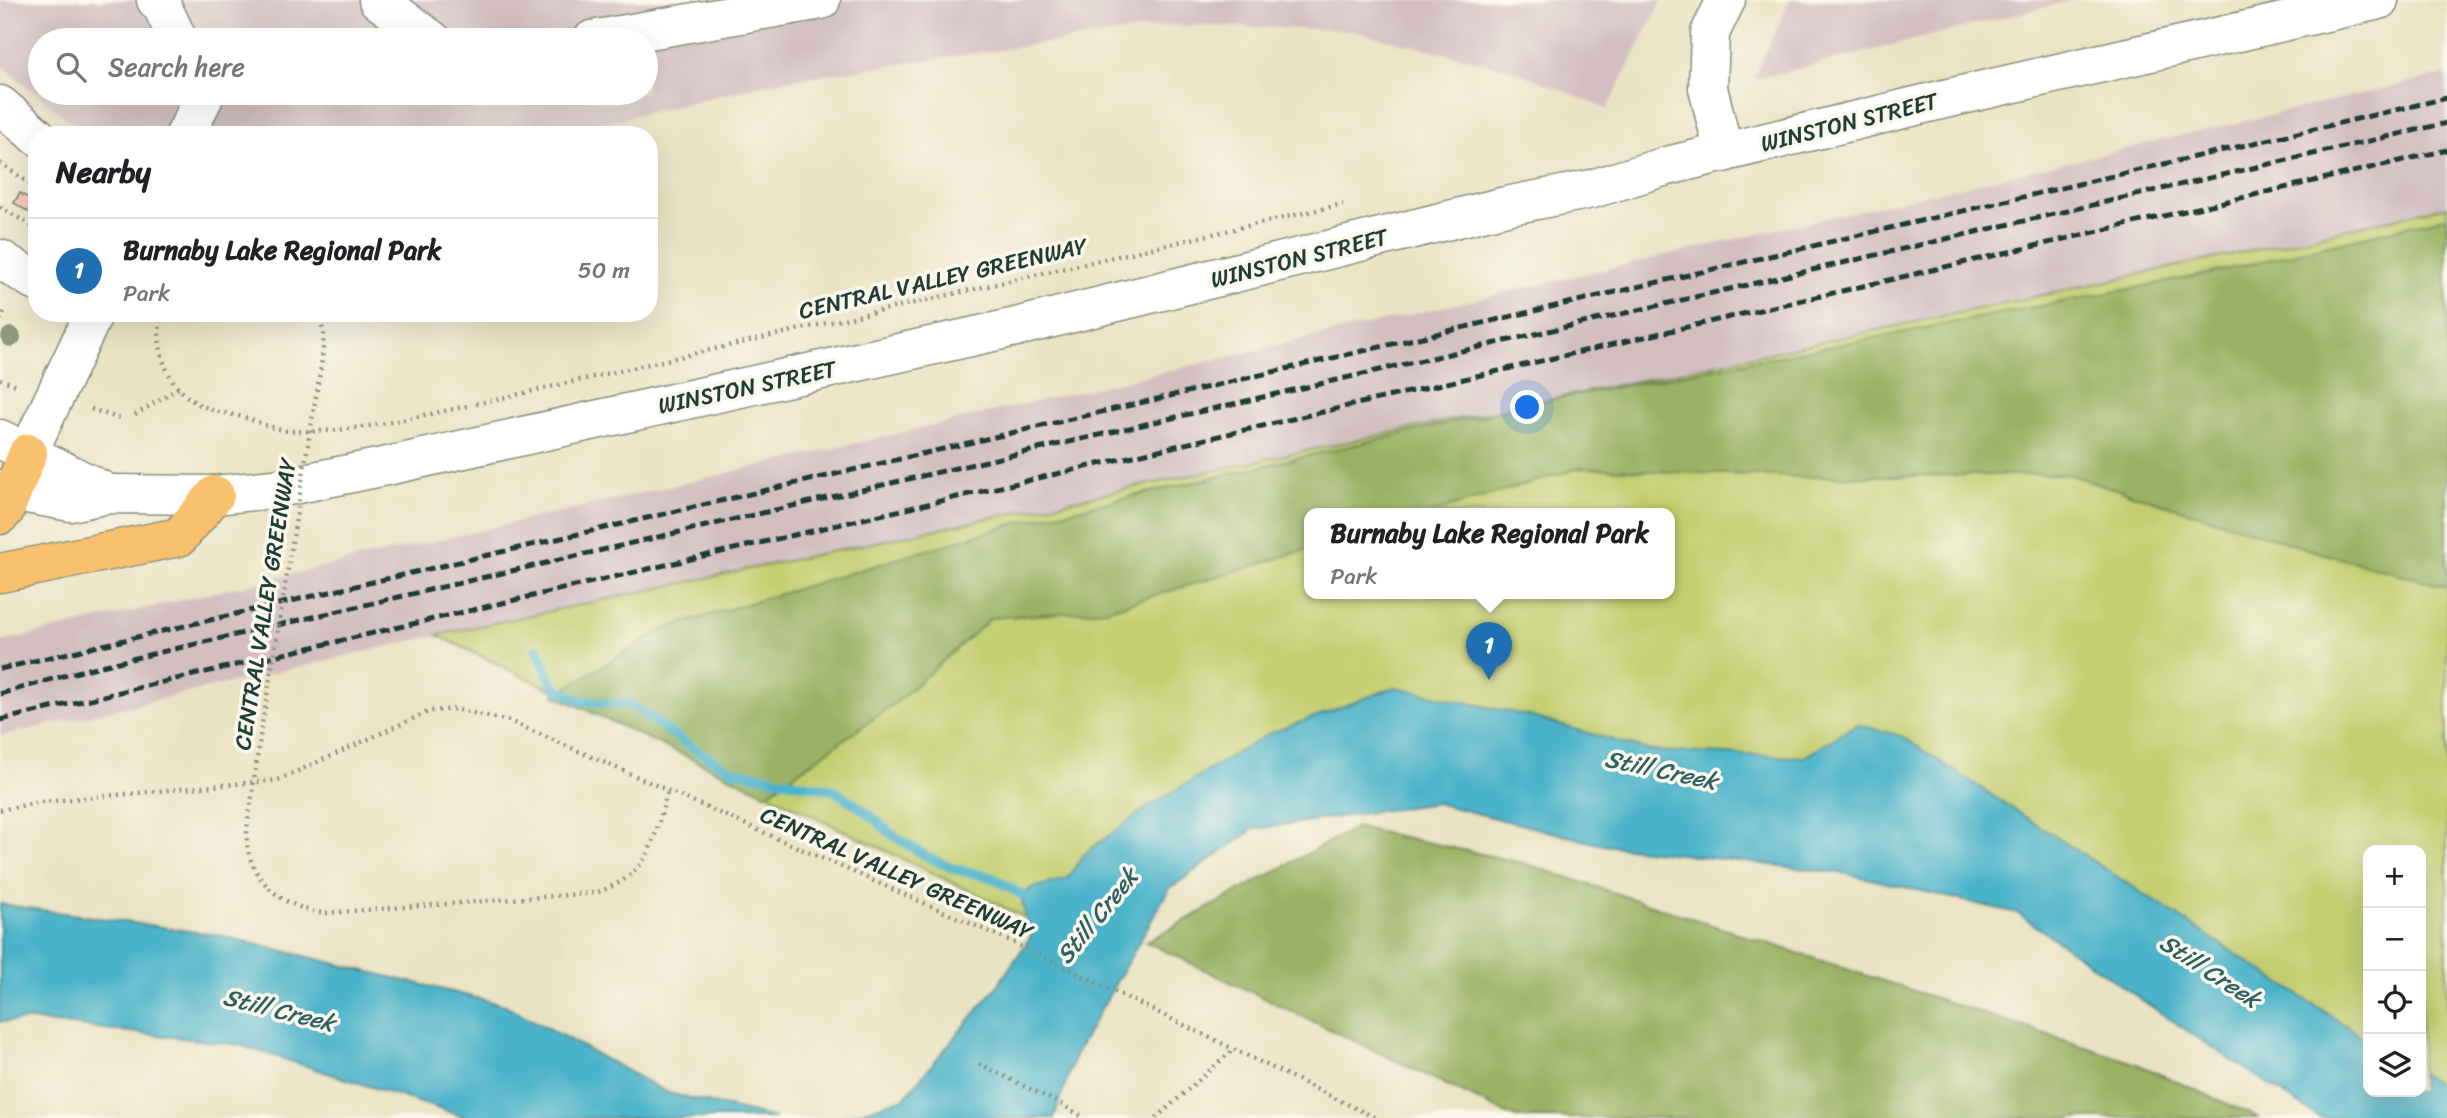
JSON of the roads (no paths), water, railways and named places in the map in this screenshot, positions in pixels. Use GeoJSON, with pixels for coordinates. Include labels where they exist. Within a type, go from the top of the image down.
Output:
{"type":"FeatureCollection","features":[{"type":"Feature","properties":{"kind":"main road"},"geometry":{"type":"LineString","coordinates":[[4,498],[14,446]]}},
{"type":"Feature","properties":{"kind":"main road"},"geometry":{"type":"LineString","coordinates":[[0,573],[179,537],[215,495]]}},
{"type":"Feature","properties":{"kind":"street"},"geometry":{"type":"LineString","coordinates":[[378,0],[416,28]]}},
{"type":"Feature","properties":{"kind":"street"},"geometry":{"type":"LineString","coordinates":[[658,28],[821,0]]}},
{"type":"Feature","properties":{"kind":"street"},"geometry":{"type":"LineString","coordinates":[[1724,153],[1709,88],[1710,33],[1726,0]]}},
{"type":"Feature","properties":{"kind":"street","name":"WINSTON STREET"},"geometry":{"type":"LineString","coordinates":[[109,494],[215,495],[274,489],[392,465],[1016,327],[1506,206],[1592,189],[1663,167],[1953,97],[2379,0]]}},
{"type":"Feature","properties":{"kind":"street"},"geometry":{"type":"LineString","coordinates":[[159,1],[172,28]]}},
{"type":"Feature","properties":{"kind":"street"},"geometry":{"type":"LineString","coordinates":[[191,126],[205,105]]}},
{"type":"Feature","properties":{"kind":"street"},"geometry":{"type":"LineString","coordinates":[[0,106],[28,129]]}},
{"type":"Feature","properties":{"kind":"street"},"geometry":{"type":"LineString","coordinates":[[0,259],[23,292]]}},
{"type":"Feature","properties":{"kind":"street"},"geometry":{"type":"LineString","coordinates":[[86,322],[14,446],[109,494]]}},
{"type":"Feature","properties":{"kind":"street"},"geometry":{"type":"LineString","coordinates":[[4,498],[71,502],[109,494]]}},
{"type":"Feature","properties":{"kind":"water","name":"Still Creek"},"geometry":{"type":"Polygon","coordinates":[[[1395,687],[1529,716],[1651,751],[1804,757],[1857,724],[1901,736],[2363,1037],[2363,1097],[2426,1097],[2426,1076],[2447,1090],[2447,1118],[2320,1118],[2168,1018],[2017,913],[1848,874],[1603,845],[1436,803],[1254,829],[1169,889],[1075,1055],[1054,1118],[842,1118],[904,1098],[996,988],[1031,936],[1022,895],[1032,888],[1067,879],[1084,854],[1145,809],[1268,734],[1395,687]]]}},
{"type":"Feature","properties":{"kind":"water","name":"Still Creek"},"geometry":{"type":"Polygon","coordinates":[[[0,904],[218,935],[505,1005],[668,1093],[775,1118],[468,1118],[240,1045],[30,1020],[0,1022],[0,904]]]}},
{"type":"Feature","properties":{"kind":"waterway"},"geometry":{"type":"LineString","coordinates":[[537,649],[553,686],[581,701],[631,705],[694,749],[731,770],[833,790],[867,812],[891,834],[926,856],[954,869],[991,877],[1022,895]]}},
{"type":"Feature","properties":{"kind":"railway"},"geometry":{"type":"LineString","coordinates":[[0,669],[2447,98]]}},
{"type":"Feature","properties":{"kind":"railway"},"geometry":{"type":"LineString","coordinates":[[0,694],[88,669],[2447,123]]}},
{"type":"Feature","properties":{"kind":"railway"},"geometry":{"type":"LineString","coordinates":[[0,720],[2447,150]]}},
{"type":"Feature","properties":{"kind":"place","name":"Burnaby Lake Regional Park"},"geometry":{"type":"Point","coordinates":[1489,680]}}]}
